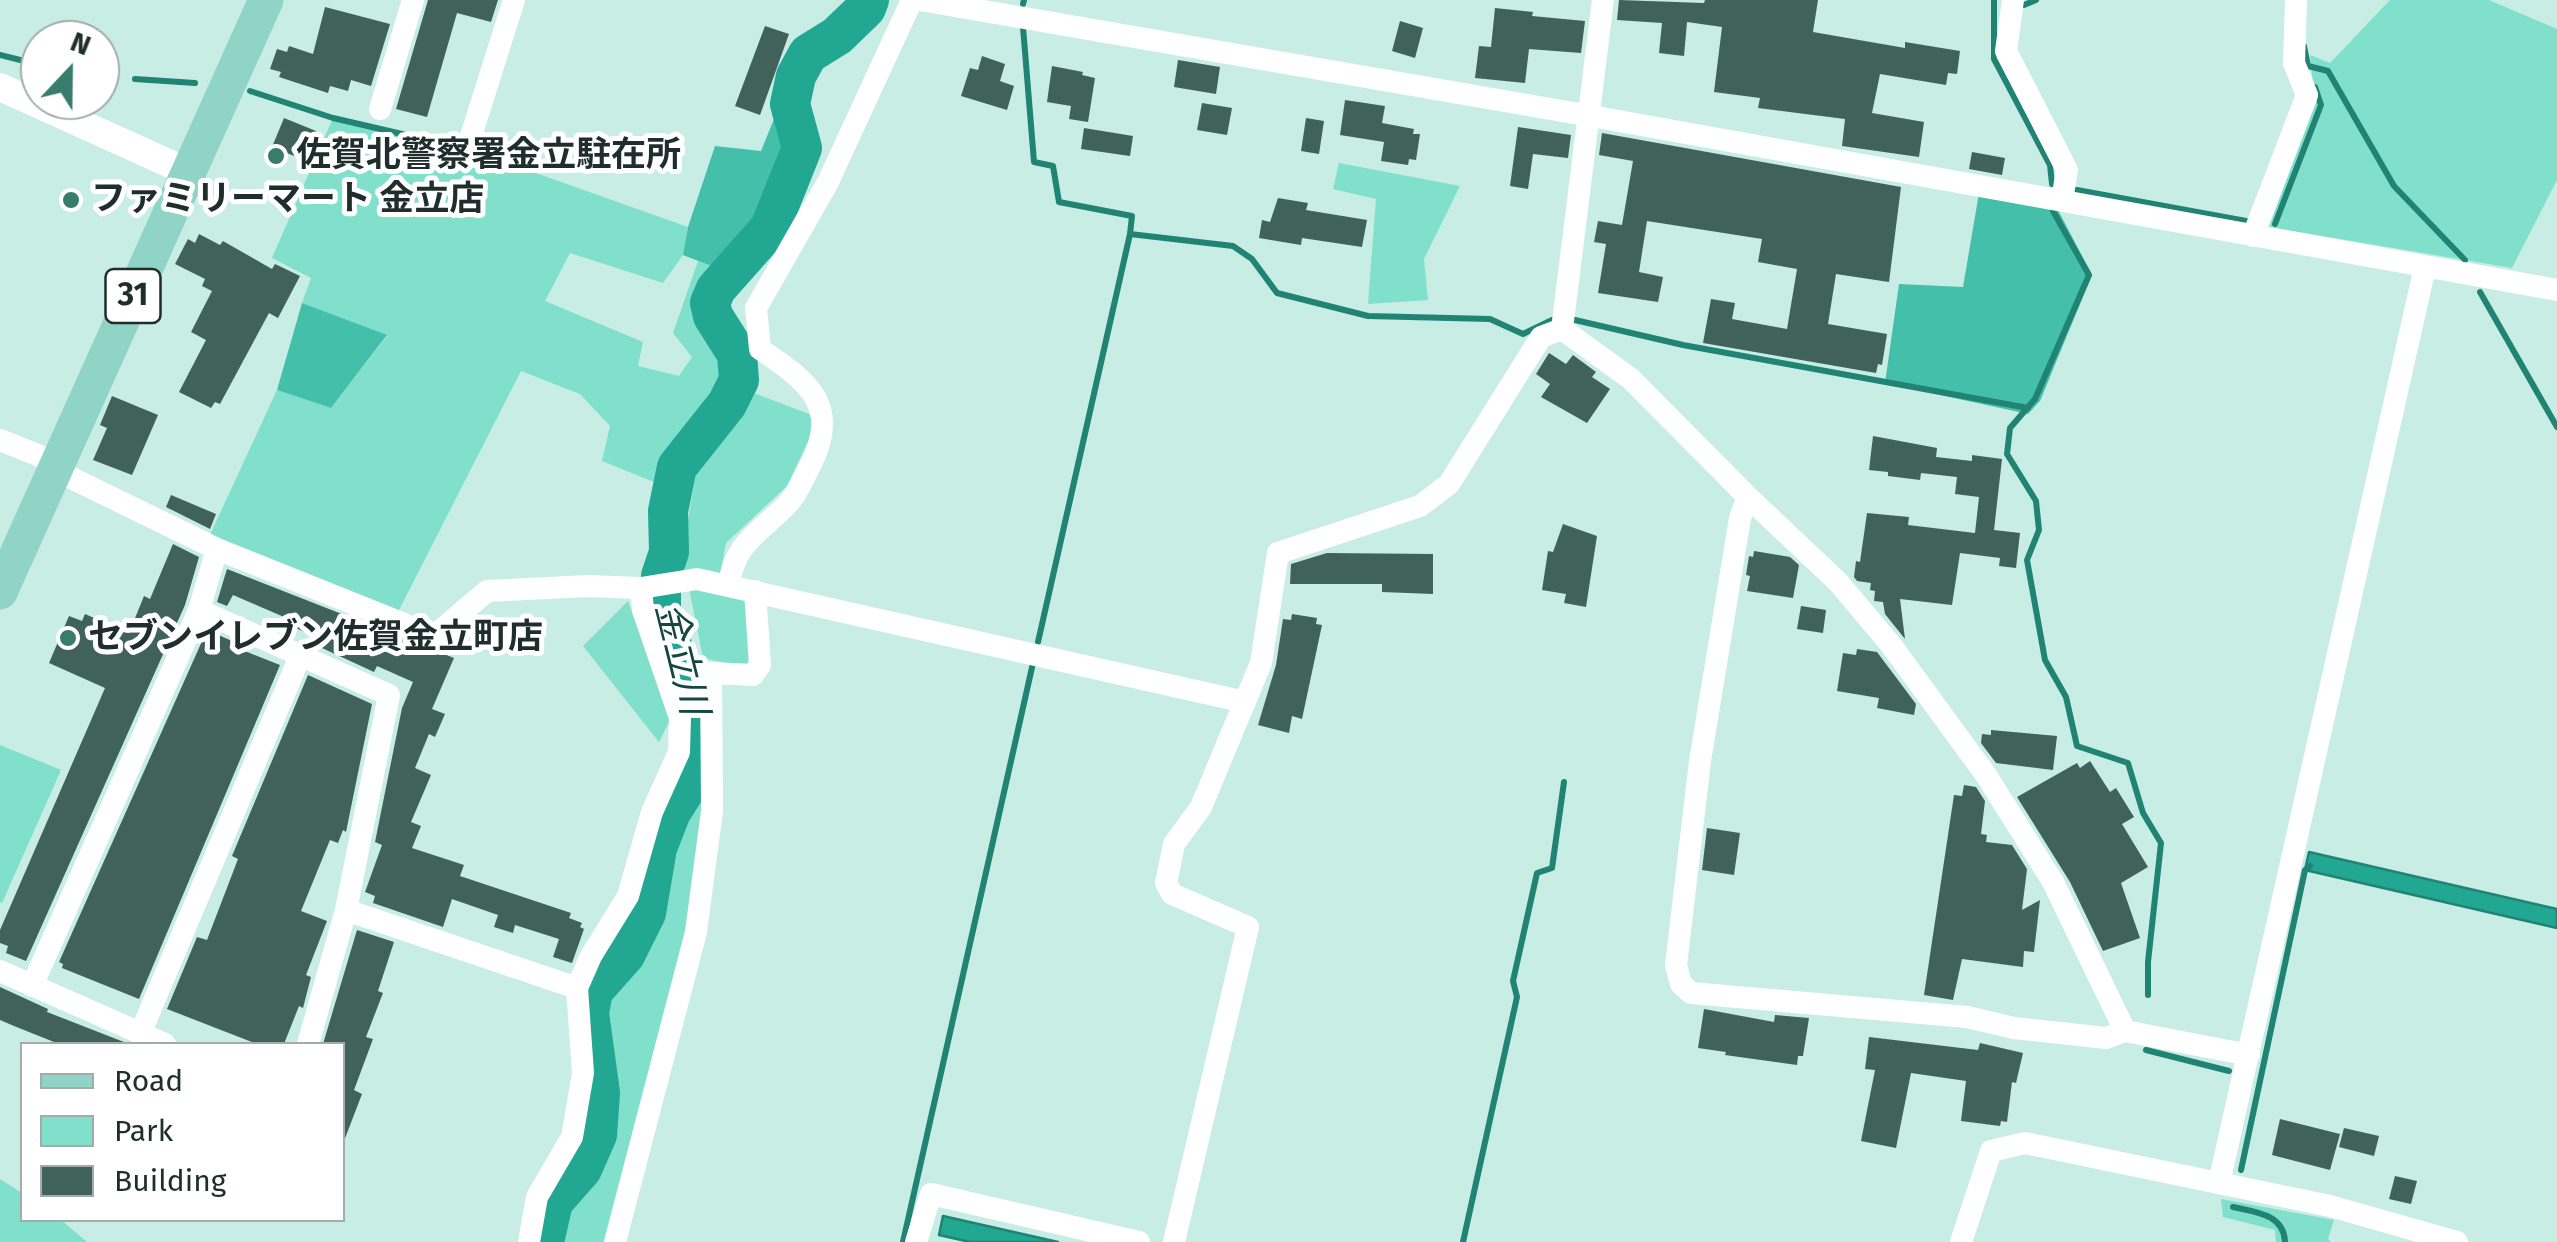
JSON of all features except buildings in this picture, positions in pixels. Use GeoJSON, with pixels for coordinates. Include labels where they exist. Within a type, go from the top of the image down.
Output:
{"type":"FeatureCollection","features":[{"type":"Feature","properties":{"kind":"main road","name":"31"},"geometry":{"type":"LineString","coordinates":[[0,592],[266,0]]}},
{"type":"Feature","properties":{"kind":"street"},"geometry":{"type":"LineString","coordinates":[[380,109],[413,0]]}},
{"type":"Feature","properties":{"kind":"street"},"geometry":{"type":"LineString","coordinates":[[471,136],[514,0]]}},
{"type":"Feature","properties":{"kind":"street"},"geometry":{"type":"LineString","coordinates":[[729,585],[739,549],[793,498],[823,440],[822,407],[794,372],[760,349],[756,308],[828,182],[912,0]]}},
{"type":"Feature","properties":{"kind":"street"},"geometry":{"type":"LineString","coordinates":[[920,0],[2557,290]]}},
{"type":"Feature","properties":{"kind":"street"},"geometry":{"type":"LineString","coordinates":[[1562,328],[1603,0]]}},
{"type":"Feature","properties":{"kind":"street"},"geometry":{"type":"LineString","coordinates":[[2013,0],[2006,51],[2066,170],[2062,200]]}},
{"type":"Feature","properties":{"kind":"street"},"geometry":{"type":"LineString","coordinates":[[2253,236],[2307,95],[2294,63],[2296,0]]}},
{"type":"Feature","properties":{"kind":"street"},"geometry":{"type":"LineString","coordinates":[[0,87],[188,172]]}},
{"type":"Feature","properties":{"kind":"street"},"geometry":{"type":"LineString","coordinates":[[2219,1183],[2425,267]]}},
{"type":"Feature","properties":{"kind":"street"},"geometry":{"type":"LineString","coordinates":[[1562,328],[1632,379],[1838,582],[1890,645],[1986,775],[2053,882],[2125,1031]]}},
{"type":"Feature","properties":{"kind":"street"},"geometry":{"type":"LineString","coordinates":[[1174,1242],[1248,927],[1172,894],[1166,884],[1174,844],[1201,807],[1261,664],[1278,554],[1420,506],[1449,484],[1541,337],[1562,328]]}},
{"type":"Feature","properties":{"kind":"street"},"geometry":{"type":"LineString","coordinates":[[0,440],[40,456],[55,470],[217,549],[434,636],[487,591],[588,586],[641,588],[698,579],[1245,702]]}},
{"type":"Feature","properties":{"kind":"street"},"geometry":{"type":"LineString","coordinates":[[1748,497],[1740,518],[1700,761],[1676,965],[1681,984],[1691,993],[1967,1017],[2014,1028],[2106,1038],[2125,1031],[2249,1055]]}},
{"type":"Feature","properties":{"kind":"street"},"geometry":{"type":"LineString","coordinates":[[32,986],[198,610],[217,549]]}},
{"type":"Feature","properties":{"kind":"street"},"geometry":{"type":"LineString","coordinates":[[529,1242],[537,1197],[572,1137],[583,1073],[577,988],[591,956],[628,896],[652,812],[678,752],[680,718],[643,610],[641,588]]}},
{"type":"Feature","properties":{"kind":"street"},"geometry":{"type":"LineString","coordinates":[[615,1242],[696,932],[712,810],[710,672],[753,674],[760,665],[755,591]]}},
{"type":"Feature","properties":{"kind":"street"},"geometry":{"type":"LineString","coordinates":[[198,610],[388,695],[346,910],[309,1042]]}},
{"type":"Feature","properties":{"kind":"street"},"geometry":{"type":"LineString","coordinates":[[140,1034],[300,654]]}},
{"type":"Feature","properties":{"kind":"street"},"geometry":{"type":"LineString","coordinates":[[346,910],[577,988]]}},
{"type":"Feature","properties":{"kind":"street"},"geometry":{"type":"LineString","coordinates":[[0,971],[160,1042]]}},
{"type":"Feature","properties":{"kind":"street"},"geometry":{"type":"LineString","coordinates":[[1961,1242],[1991,1151],[2025,1143],[2330,1206],[2457,1242]]}},
{"type":"Feature","properties":{"kind":"street"},"geometry":{"type":"LineString","coordinates":[[916,1242],[931,1194],[1140,1242]]}},
{"type":"Feature","properties":{"kind":"green space"},"geometry":{"type":"Polygon","coordinates":[[[2390,0],[2489,0],[2557,29],[2557,180],[2512,268],[2269,227],[2315,102],[2310,55],[2330,63],[2390,0]]]}},
{"type":"Feature","properties":{"kind":"green space"},"geometry":{"type":"Polygon","coordinates":[[[333,118],[471,150],[688,227],[683,255],[663,283],[570,253],[545,301],[643,342],[638,366],[679,376],[692,357],[673,333],[698,261],[714,267],[699,299],[706,337],[727,370],[714,394],[679,433],[654,482],[602,461],[610,426],[580,394],[521,371],[398,612],[209,537],[277,390],[331,408],[387,336],[302,303],[311,278],[272,258],[333,118]]]}},
{"type":"Feature","properties":{"kind":"green space"},"geometry":{"type":"Polygon","coordinates":[[[1339,163],[1460,186],[1424,259],[1428,300],[1368,304],[1376,199],[1333,189],[1339,163]]]}},
{"type":"Feature","properties":{"kind":"green space"},"geometry":{"type":"Polygon","coordinates":[[[754,393],[819,418],[787,486],[726,543],[718,587],[747,599],[750,658],[745,667],[703,658],[682,554],[698,462],[754,393]]]}},
{"type":"Feature","properties":{"kind":"green space"},"geometry":{"type":"Polygon","coordinates":[[[628,601],[670,720],[659,742],[583,646],[628,601]]]}},
{"type":"Feature","properties":{"kind":"green space"},"geometry":{"type":"Polygon","coordinates":[[[0,745],[61,770],[2,903],[0,902],[0,745]]]}},
{"type":"Feature","properties":{"kind":"green space"},"geometry":{"type":"Polygon","coordinates":[[[704,784],[692,929],[607,1242],[554,1242],[562,1208],[589,1177],[610,1118],[603,995],[650,929],[672,830],[704,784]]]}},
{"type":"Feature","properties":{"kind":"green space"},"geometry":{"type":"Polygon","coordinates":[[[0,1179],[20,1192],[20,1222],[63,1222],[87,1242],[0,1242],[0,1179]]]}},
{"type":"Feature","properties":{"kind":"green space"},"geometry":{"type":"Polygon","coordinates":[[[2221,1199],[2334,1220],[2328,1239],[2331,1242],[2276,1242],[2275,1230],[2223,1217],[2221,1199]]]}},
{"type":"Feature","properties":{"kind":"shaded area"},"geometry":{"type":"Polygon","coordinates":[[[778,109],[792,149],[757,226],[714,267],[683,255],[688,227],[715,146],[761,151],[778,109]]]}},
{"type":"Feature","properties":{"kind":"shaded area"},"geometry":{"type":"Polygon","coordinates":[[[1979,193],[2057,208],[2092,275],[2040,401],[2028,414],[1885,383],[1899,284],[1963,287],[1979,193]]]}},
{"type":"Feature","properties":{"kind":"shaded area"},"geometry":{"type":"Polygon","coordinates":[[[302,303],[387,335],[331,408],[277,390],[302,303]]]}},
{"type":"Feature","properties":{"kind":"shaded area"},"geometry":{"type":"Polygon","coordinates":[[[2309,852],[2557,909],[2557,928],[2305,870],[2309,852]]]}},
{"type":"Feature","properties":{"kind":"shaded area"},"geometry":{"type":"Polygon","coordinates":[[[943,1216],[1058,1242],[970,1242],[939,1235],[943,1216]]]}},
{"type":"Feature","properties":{"kind":"waterway","name":"金立川"},"geometry":{"type":"LineString","coordinates":[[544,1242],[553,1202],[582,1169],[597,1135],[600,1093],[589,1013],[593,991],[625,955],[646,913],[657,848],[671,812],[695,774],[700,737],[661,609],[661,576],[669,552],[668,511],[677,467],[727,404],[739,380],[737,354],[713,316],[710,303],[716,289],[770,228],[802,148],[790,104],[796,76],[808,54],[837,36],[866,8],[869,0]]}},
{"type":"Feature","properties":{"kind":"waterway"},"geometry":{"type":"LineString","coordinates":[[1023,4],[1024,0]]}},
{"type":"Feature","properties":{"kind":"waterway"},"geometry":{"type":"LineString","coordinates":[[1994,0],[1994,59],[2050,165],[2052,184]]}},
{"type":"Feature","properties":{"kind":"waterway"},"geometry":{"type":"LineString","coordinates":[[2024,5],[2036,0]]}},
{"type":"Feature","properties":{"kind":"waterway"},"geometry":{"type":"LineString","coordinates":[[1023,27],[1034,162],[1053,166],[1059,202],[1132,216],[1130,234],[1233,246],[1252,259],[1277,293],[1368,316],[1490,319],[1523,334],[1552,320]]}},
{"type":"Feature","properties":{"kind":"waterway"},"geometry":{"type":"LineString","coordinates":[[2304,46],[2308,66],[2328,71],[2394,186],[2465,260]]}},
{"type":"Feature","properties":{"kind":"waterway"},"geometry":{"type":"LineString","coordinates":[[0,55],[20,60]]}},
{"type":"Feature","properties":{"kind":"waterway"},"geometry":{"type":"LineString","coordinates":[[135,79],[195,83]]}},
{"type":"Feature","properties":{"kind":"waterway"},"geometry":{"type":"LineString","coordinates":[[2275,224],[2321,105],[2315,87]]}},
{"type":"Feature","properties":{"kind":"waterway"},"geometry":{"type":"LineString","coordinates":[[250,91],[333,118],[471,150],[480,140]]}},
{"type":"Feature","properties":{"kind":"waterway"},"geometry":{"type":"LineString","coordinates":[[2077,190],[2246,221]]}},
{"type":"Feature","properties":{"kind":"waterway"},"geometry":{"type":"LineString","coordinates":[[2053,211],[2089,275],[2035,399],[2010,428],[2007,454],[2036,501],[2039,530],[2027,560],[2045,660],[2066,697],[2077,746],[2128,763],[2143,813],[2161,843],[2148,995]]}},
{"type":"Feature","properties":{"kind":"waterway"},"geometry":{"type":"LineString","coordinates":[[1038,642],[1130,234]]}},
{"type":"Feature","properties":{"kind":"waterway"},"geometry":{"type":"LineString","coordinates":[[2480,292],[2557,427]]}},
{"type":"Feature","properties":{"kind":"waterway"},"geometry":{"type":"LineString","coordinates":[[1575,320],[1683,345],[2028,408]]}},
{"type":"Feature","properties":{"kind":"waterway"},"geometry":{"type":"LineString","coordinates":[[903,1242],[1033,663]]}},
{"type":"Feature","properties":{"kind":"waterway"},"geometry":{"type":"LineString","coordinates":[[1463,1242],[1517,997],[1513,981],[1537,873],[1552,868],[1564,782]]}},
{"type":"Feature","properties":{"kind":"waterway"},"geometry":{"type":"LineString","coordinates":[[2241,1170],[2305,870],[2310,866]]}},
{"type":"Feature","properties":{"kind":"waterway"},"geometry":{"type":"LineString","coordinates":[[2146,1050],[2229,1071]]}},
{"type":"Feature","properties":{"kind":"waterway"},"geometry":{"type":"LineString","coordinates":[[2233,1207],[2274,1220],[2280,1225],[2285,1242]]}},
{"type":"Feature","properties":{"kind":"place","name":"佐賀北警察署金立駐在所"},"geometry":{"type":"Point","coordinates":[276,156]}},
{"type":"Feature","properties":{"kind":"place","name":"ファミリーマート 金立店"},"geometry":{"type":"Point","coordinates":[71,200]}},
{"type":"Feature","properties":{"kind":"place","name":"セブンイレブン佐賀金立町店"},"geometry":{"type":"Point","coordinates":[68,638]}}]}
